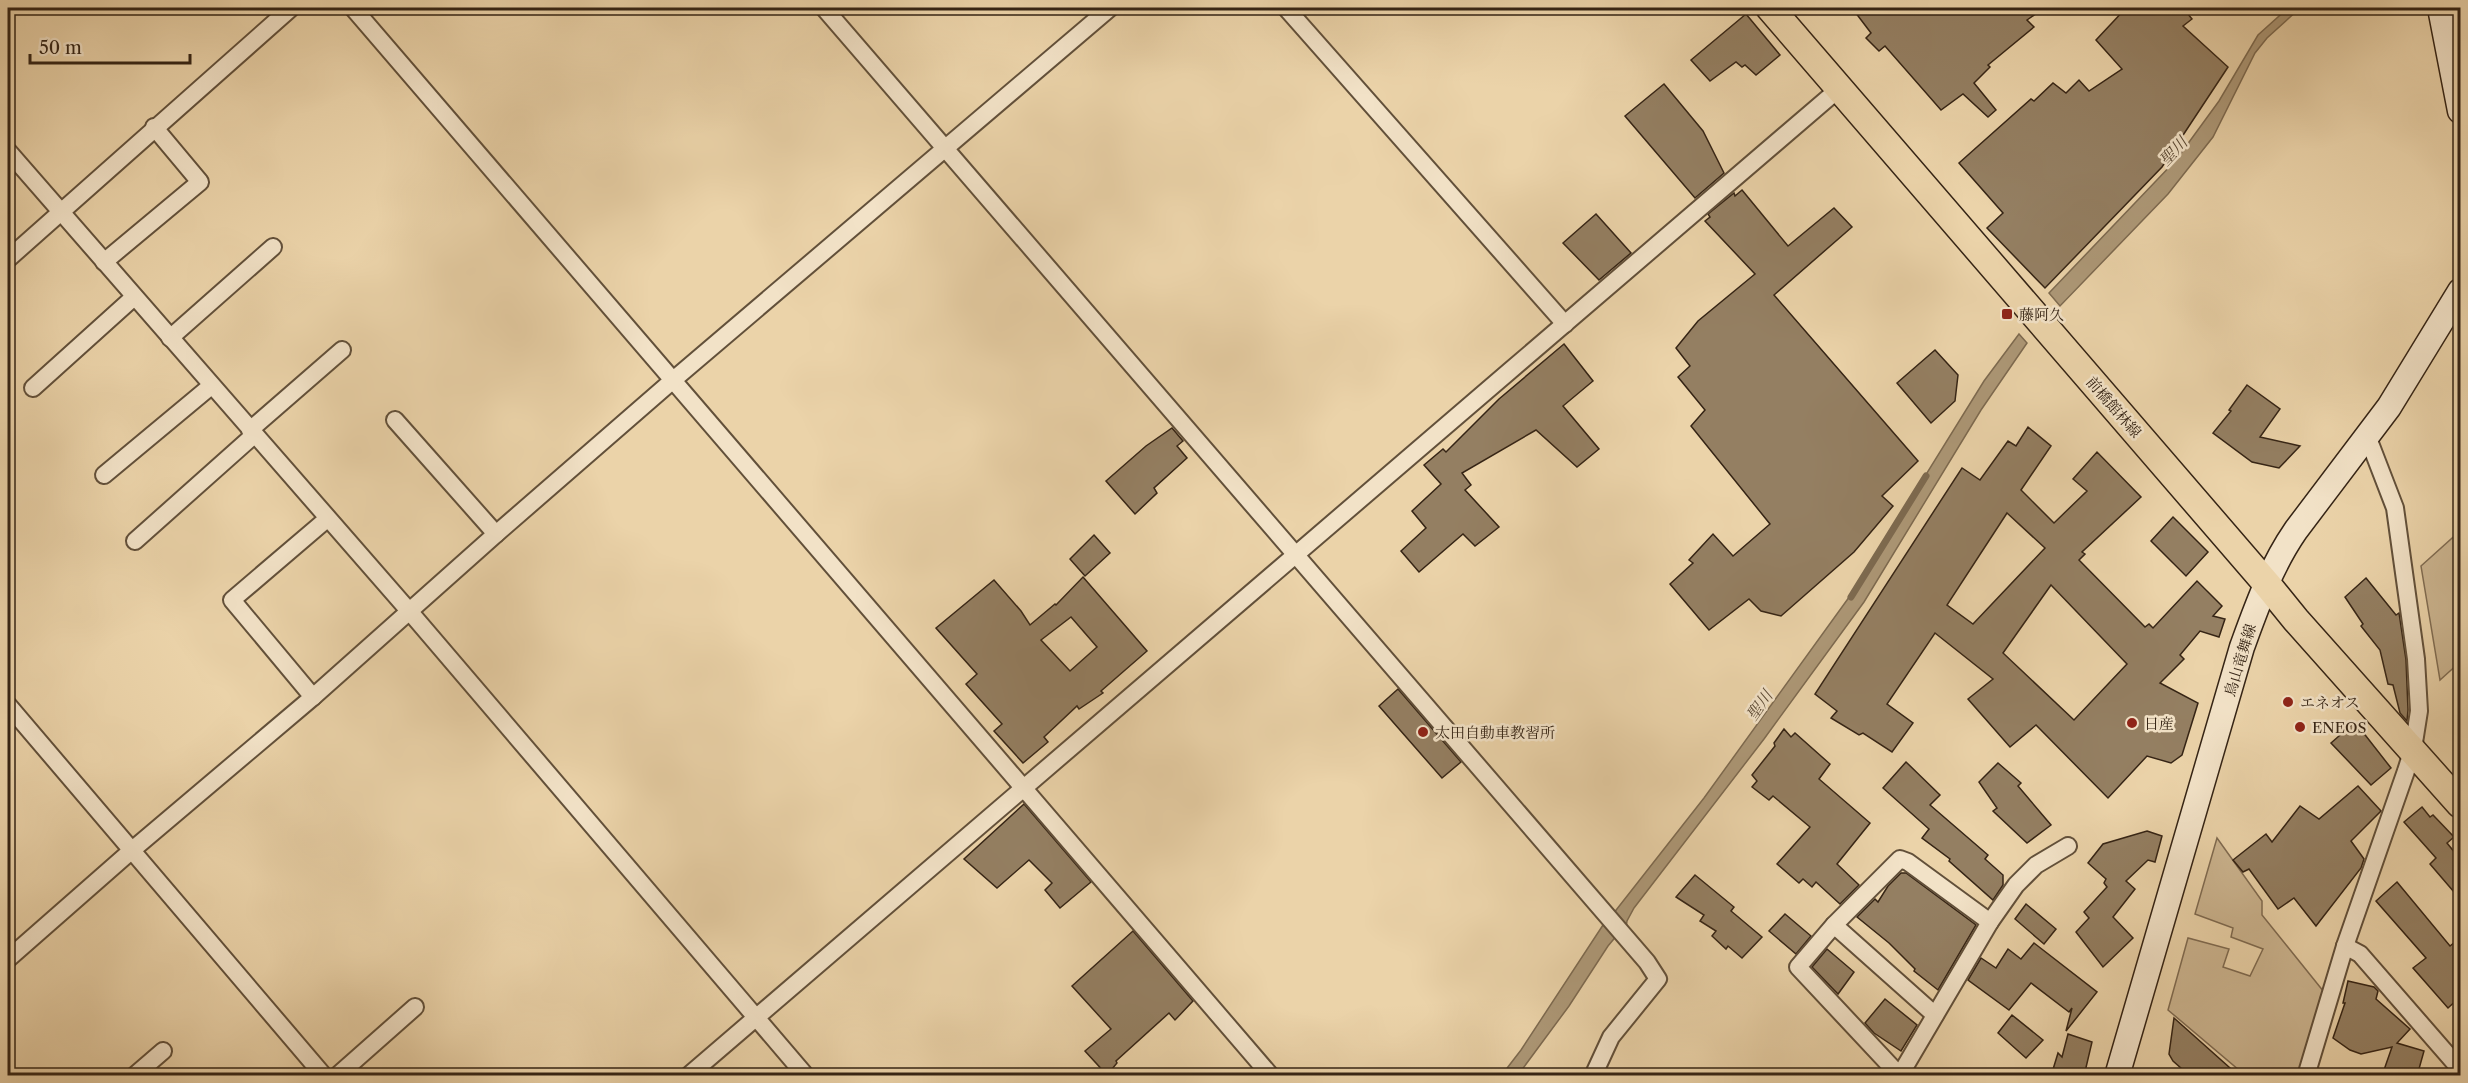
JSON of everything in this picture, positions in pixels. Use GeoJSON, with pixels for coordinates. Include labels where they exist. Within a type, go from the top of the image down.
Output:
{"type":"FeatureCollection","features":[{"type":"Feature","properties":{"kind":"main road","name":"前橋館林線"},"geometry":{"type":"LineString","coordinates":[[1770,8],[1841,87],[2296,620],[2460,804]]}},
{"type":"Feature","properties":{"kind":"main road"},"geometry":{"type":"LineString","coordinates":[[2440,8],[2460,111]]}},
{"type":"Feature","properties":{"kind":"main road","name":"鳥山竜舞線"},"geometry":{"type":"LineString","coordinates":[[2117,1076],[2242,647],[2266,583],[2284,547],[2389,407],[2460,291]]}},
{"type":"Feature","properties":{"kind":"street"},"geometry":{"type":"LineString","coordinates":[[8,259],[61,214],[154,127],[291,8]]}},
{"type":"Feature","properties":{"kind":"street"},"geometry":{"type":"LineString","coordinates":[[353,8],[1271,1076]]}},
{"type":"Feature","properties":{"kind":"street"},"geometry":{"type":"LineString","coordinates":[[824,8],[1647,962],[1658,979],[1611,1037],[1593,1076]]}},
{"type":"Feature","properties":{"kind":"street"},"geometry":{"type":"LineString","coordinates":[[8,959],[131,850],[313,697],[672,381],[1110,8]]}},
{"type":"Feature","properties":{"kind":"street"},"geometry":{"type":"LineString","coordinates":[[1286,8],[1565,324]]}},
{"type":"Feature","properties":{"kind":"street"},"geometry":{"type":"LineString","coordinates":[[688,1076],[934,864],[1026,789],[1295,554],[1841,87]]}},
{"type":"Feature","properties":{"kind":"street"},"geometry":{"type":"LineString","coordinates":[[104,262],[200,182],[154,127]]}},
{"type":"Feature","properties":{"kind":"street"},"geometry":{"type":"LineString","coordinates":[[8,151],[410,612],[806,1076]]}},
{"type":"Feature","properties":{"kind":"street"},"geometry":{"type":"LineString","coordinates":[[170,338],[273,247]]}},
{"type":"Feature","properties":{"kind":"street"},"geometry":{"type":"LineString","coordinates":[[33,388],[134,297]]}},
{"type":"Feature","properties":{"kind":"street"},"geometry":{"type":"LineString","coordinates":[[135,541],[342,350]]}},
{"type":"Feature","properties":{"kind":"street"},"geometry":{"type":"LineString","coordinates":[[104,475],[212,386]]}},
{"type":"Feature","properties":{"kind":"street"},"geometry":{"type":"LineString","coordinates":[[395,420],[496,534]]}},
{"type":"Feature","properties":{"kind":"street"},"geometry":{"type":"LineString","coordinates":[[2306,1076],[2345,946],[2413,749],[2419,711],[2410,609],[2395,508],[2368,438]]}},
{"type":"Feature","properties":{"kind":"street"},"geometry":{"type":"LineString","coordinates":[[313,697],[232,600],[327,519]]}},
{"type":"Feature","properties":{"kind":"street"},"geometry":{"type":"LineString","coordinates":[[8,705],[324,1076]]}},
{"type":"Feature","properties":{"kind":"street"},"geometry":{"type":"LineString","coordinates":[[1990,922],[1908,862],[1900,859],[1834,925],[1798,968],[1900,1075],[1990,922],[2023,875],[2068,846]]}},
{"type":"Feature","properties":{"kind":"street"},"geometry":{"type":"LineString","coordinates":[[1834,925],[1935,1015]]}},
{"type":"Feature","properties":{"kind":"street"},"geometry":{"type":"LineString","coordinates":[[2345,946],[2360,954],[2460,1069]]}},
{"type":"Feature","properties":{"kind":"street"},"geometry":{"type":"LineString","coordinates":[[337,1076],[415,1007]]}},
{"type":"Feature","properties":{"kind":"street"},"geometry":{"type":"LineString","coordinates":[[134,1076],[163,1051]]}},
{"type":"Feature","properties":{"kind":"shaded area"},"geometry":{"type":"Polygon","coordinates":[[[2288,8],[2300,8],[2267,38],[2255,53],[2213,137],[2168,194],[2060,306],[2049,293],[2176,160],[2219,101],[2258,35],[2288,8]]]}},
{"type":"Feature","properties":{"kind":"shaded area"},"geometry":{"type":"Polygon","coordinates":[[[2019,334],[2027,343],[1981,410],[1864,602],[1764,739],[1634,908],[1626,928],[1613,914],[1704,798],[1855,589],[1984,381],[2019,334]]]}},
{"type":"Feature","properties":{"kind":"shaded area"},"geometry":{"type":"Polygon","coordinates":[[[2460,531],[2460,662],[2440,680],[2421,566],[2460,531]]]}},
{"type":"Feature","properties":{"kind":"shaded area"},"geometry":{"type":"Polygon","coordinates":[[[2217,838],[2262,901],[2262,915],[2324,992],[2321,995],[2300,1075],[2260,1075],[2239,1070],[2168,1010],[2188,938],[2229,949],[2223,967],[2250,976],[2263,949],[2231,937],[2233,928],[2195,914],[2217,838]]]}},
{"type":"Feature","properties":{"kind":"shaded area"},"geometry":{"type":"Polygon","coordinates":[[[1605,922],[1618,934],[1518,1075],[1501,1076],[1521,1050],[1605,922]]]}},
{"type":"Feature","properties":{"kind":"building"},"geometry":{"type":"Polygon","coordinates":[[[1852,8],[2044,8],[2027,20],[2034,27],[1988,65],[1990,67],[1974,83],[1996,110],[1988,117],[1963,94],[1941,110],[1885,46],[1879,51],[1866,38],[1871,33],[1852,8]]]}},
{"type":"Feature","properties":{"kind":"building"},"geometry":{"type":"Polygon","coordinates":[[[2126,8],[2183,8],[2192,19],[2183,26],[2228,67],[2162,167],[2045,288],[1987,228],[2003,213],[1959,163],[2031,99],[2034,101],[2053,83],[2066,93],[2079,80],[2089,91],[2122,69],[2096,40],[2126,8]]]}},
{"type":"Feature","properties":{"kind":"building"},"geometry":{"type":"Polygon","coordinates":[[[1746,14],[1780,55],[1756,75],[1745,65],[1742,67],[1736,62],[1710,81],[1691,60],[1746,14]]]}},
{"type":"Feature","properties":{"kind":"building"},"geometry":{"type":"Polygon","coordinates":[[[1664,84],[1703,131],[1724,173],[1695,198],[1625,116],[1664,84]]]}},
{"type":"Feature","properties":{"kind":"building"},"geometry":{"type":"Polygon","coordinates":[[[1742,190],[1788,246],[1834,208],[1852,227],[1774,295],[1918,461],[1882,496],[1893,506],[1854,552],[1781,616],[1761,611],[1749,599],[1709,630],[1670,584],[1693,563],[1689,560],[1713,534],[1733,556],[1770,524],[1691,426],[1705,410],[1678,377],[1690,366],[1676,348],[1698,321],[1755,274],[1705,221],[1710,217],[1708,214],[1734,193],[1735,196],[1742,190]]]}},
{"type":"Feature","properties":{"kind":"building"},"geometry":{"type":"Polygon","coordinates":[[[1596,214],[1631,253],[1599,280],[1563,243],[1596,214]]]}},
{"type":"Feature","properties":{"kind":"building"},"geometry":{"type":"Polygon","coordinates":[[[1564,344],[1593,381],[1563,406],[1599,449],[1577,467],[1536,430],[1462,473],[1471,485],[1465,490],[1499,527],[1475,546],[1463,534],[1419,572],[1401,551],[1426,528],[1412,511],[1441,484],[1424,465],[1443,449],[1446,452],[1499,399],[1564,344]]]}},
{"type":"Feature","properties":{"kind":"building"},"geometry":{"type":"Polygon","coordinates":[[[1935,350],[1958,375],[1955,401],[1931,423],[1897,383],[1935,350]]]}},
{"type":"Feature","properties":{"kind":"building"},"geometry":{"type":"Polygon","coordinates":[[[2247,385],[2280,409],[2260,437],[2300,446],[2279,468],[2252,462],[2213,433],[2231,411],[2229,410],[2247,385]]]}},
{"type":"Feature","properties":{"kind":"building"},"geometry":{"type":"Polygon","coordinates":[[[2028,427],[2051,446],[2021,490],[2054,523],[2087,491],[2073,479],[2097,452],[2141,497],[2082,552],[2085,554],[2079,560],[2145,627],[2149,624],[2153,628],[2197,581],[2222,606],[2213,616],[2225,619],[2219,637],[2200,631],[2180,655],[2184,659],[2160,683],[2198,703],[2182,755],[2171,763],[2147,756],[2108,798],[2036,725],[2010,747],[1968,699],[1993,679],[1935,633],[1887,704],[1913,723],[1892,752],[1863,733],[1859,735],[1831,718],[1837,711],[1815,694],[1962,468],[1980,480],[2008,441],[2016,446],[2028,427]],[[2007,513],[1947,605],[1973,624],[2045,548],[2007,513]],[[2051,585],[2003,653],[2074,720],[2127,664],[2051,585]]]}},
{"type":"Feature","properties":{"kind":"building"},"geometry":{"type":"Polygon","coordinates":[[[1172,428],[1183,441],[1177,446],[1187,458],[1154,488],[1157,493],[1135,514],[1106,481],[1146,446],[1172,428]]]}},
{"type":"Feature","properties":{"kind":"building"},"geometry":{"type":"Polygon","coordinates":[[[2173,517],[2208,552],[2186,576],[2151,541],[2173,517]]]}},
{"type":"Feature","properties":{"kind":"building"},"geometry":{"type":"Polygon","coordinates":[[[1094,535],[1110,553],[1085,576],[1070,559],[1094,535]]]}},
{"type":"Feature","properties":{"kind":"building"},"geometry":{"type":"Polygon","coordinates":[[[1083,577],[1147,651],[1101,691],[1103,693],[1079,709],[1077,706],[1044,737],[1048,742],[1023,763],[994,731],[1002,724],[966,684],[977,674],[936,628],[994,580],[1030,625],[1056,605],[1083,577]],[[1071,617],[1041,640],[1070,671],[1097,647],[1071,617]]]}},
{"type":"Feature","properties":{"kind":"building"},"geometry":{"type":"Polygon","coordinates":[[[2366,578],[2396,615],[2399,613],[2406,660],[2407,721],[2400,713],[2393,685],[2388,684],[2380,650],[2361,626],[2363,624],[2345,597],[2366,578]]]}},
{"type":"Feature","properties":{"kind":"building","name":"太田自動車教習所"},"geometry":{"type":"Polygon","coordinates":[[[1398,689],[1461,762],[1442,778],[1379,706],[1398,689]]]}},
{"type":"Feature","properties":{"kind":"building"},"geometry":{"type":"Polygon","coordinates":[[[2355,722],[2391,768],[2371,785],[2331,743],[2355,722]]]}},
{"type":"Feature","properties":{"kind":"building"},"geometry":{"type":"Polygon","coordinates":[[[1784,729],[1791,737],[1795,733],[1830,764],[1819,779],[1870,823],[1837,864],[1859,885],[1840,904],[1816,882],[1812,887],[1803,879],[1799,883],[1777,864],[1810,827],[1773,796],[1769,800],[1752,787],[1757,781],[1752,775],[1775,746],[1774,743],[1784,729]]]}},
{"type":"Feature","properties":{"kind":"building"},"geometry":{"type":"Polygon","coordinates":[[[1906,762],[1940,795],[1930,805],[1988,855],[1985,859],[2003,875],[2003,885],[1993,900],[1949,861],[1950,859],[1922,838],[1929,829],[1883,788],[1906,762]]]}},
{"type":"Feature","properties":{"kind":"building"},"geometry":{"type":"Polygon","coordinates":[[[1998,763],[2021,783],[2018,786],[2051,825],[2027,843],[1993,811],[1997,808],[1979,782],[1998,763]]]}},
{"type":"Feature","properties":{"kind":"building"},"geometry":{"type":"Polygon","coordinates":[[[2358,786],[2381,811],[2351,841],[2364,859],[2361,868],[2316,926],[2294,898],[2278,909],[2249,869],[2243,872],[2233,860],[2266,834],[2272,842],[2300,806],[2319,819],[2358,786]]]}},
{"type":"Feature","properties":{"kind":"building"},"geometry":{"type":"Polygon","coordinates":[[[1024,804],[1091,882],[1060,908],[1045,890],[1052,883],[1029,860],[997,888],[964,859],[1024,804]]]}},
{"type":"Feature","properties":{"kind":"building"},"geometry":{"type":"Polygon","coordinates":[[[2422,807],[2430,817],[2433,815],[2454,837],[2447,843],[2460,859],[2460,899],[2430,864],[2436,858],[2404,822],[2422,807]]]}},
{"type":"Feature","properties":{"kind":"building"},"geometry":{"type":"Polygon","coordinates":[[[2147,831],[2162,836],[2155,862],[2148,860],[2126,881],[2135,889],[2113,917],[2133,938],[2103,967],[2076,932],[2089,918],[2084,912],[2107,887],[2104,883],[2106,879],[2088,863],[2103,844],[2147,831]]]}},
{"type":"Feature","properties":{"kind":"building"},"geometry":{"type":"Polygon","coordinates":[[[1901,873],[1906,873],[1976,925],[1938,990],[1914,971],[1915,969],[1889,943],[1857,917],[1875,899],[1878,902],[1888,886],[1901,873]]]}},
{"type":"Feature","properties":{"kind":"building"},"geometry":{"type":"Polygon","coordinates":[[[1695,875],[1734,907],[1731,911],[1762,937],[1742,958],[1728,946],[1726,949],[1712,936],[1716,931],[1700,921],[1704,915],[1676,897],[1695,875]]]}},
{"type":"Feature","properties":{"kind":"building"},"geometry":{"type":"Polygon","coordinates":[[[2397,882],[2450,946],[2460,938],[2460,997],[2448,1008],[2413,968],[2426,958],[2376,901],[2397,882]]]}},
{"type":"Feature","properties":{"kind":"building"},"geometry":{"type":"Polygon","coordinates":[[[2026,904],[2056,929],[2044,944],[2015,919],[2026,904]]]}},
{"type":"Feature","properties":{"kind":"building"},"geometry":{"type":"Polygon","coordinates":[[[1785,914],[1811,936],[1796,954],[1769,931],[1785,914]]]}},
{"type":"Feature","properties":{"kind":"building"},"geometry":{"type":"Polygon","coordinates":[[[1133,931],[1193,1001],[1175,1020],[1169,1013],[1116,1061],[1117,1063],[1107,1075],[1085,1051],[1111,1029],[1072,986],[1133,931]]]}},
{"type":"Feature","properties":{"kind":"building"},"geometry":{"type":"Polygon","coordinates":[[[2034,943],[2097,992],[2066,1031],[2072,1008],[2069,1012],[2031,983],[2009,1010],[1968,980],[1981,958],[1996,968],[2008,949],[2021,959],[2034,943]]]}},
{"type":"Feature","properties":{"kind":"building"},"geometry":{"type":"Polygon","coordinates":[[[1827,949],[1854,972],[1838,994],[1812,967],[1827,949]]]}},
{"type":"Feature","properties":{"kind":"building"},"geometry":{"type":"Polygon","coordinates":[[[2348,981],[2374,987],[2378,991],[2376,999],[2410,1029],[2397,1043],[2424,1051],[2417,1076],[2403,1076],[2384,1070],[2392,1047],[2361,1054],[2350,1050],[2333,1038],[2345,1003],[2343,1003],[2348,981]]]}},
{"type":"Feature","properties":{"kind":"building"},"geometry":{"type":"Polygon","coordinates":[[[1885,999],[1917,1025],[1901,1051],[1874,1033],[1865,1023],[1885,999]]]}},
{"type":"Feature","properties":{"kind":"building"},"geometry":{"type":"Polygon","coordinates":[[[2012,1015],[2043,1040],[2026,1058],[1998,1033],[2012,1015]]]}},
{"type":"Feature","properties":{"kind":"building"},"geometry":{"type":"Polygon","coordinates":[[[2174,1018],[2239,1076],[2190,1076],[2173,1061],[2169,1054],[2174,1018]]]}},
{"type":"Feature","properties":{"kind":"building"},"geometry":{"type":"Polygon","coordinates":[[[2068,1034],[2092,1042],[2084,1076],[2051,1076],[2058,1053],[2062,1057],[2068,1034]]]}},
{"type":"Feature","properties":{"kind":"waterway","name":"聖川"},"geometry":{"type":"LineString","coordinates":[[1851,597],[1926,476]]}},
{"type":"Feature","properties":{"kind":"place","name":"藤阿久"},"geometry":{"type":"Point","coordinates":[2007,314]}},
{"type":"Feature","properties":{"kind":"place","name":"エネオス"},"geometry":{"type":"Point","coordinates":[2288,702]}},
{"type":"Feature","properties":{"kind":"place","name":"日産"},"geometry":{"type":"Point","coordinates":[2132,723]}},
{"type":"Feature","properties":{"kind":"place","name":"ENEOS"},"geometry":{"type":"Point","coordinates":[2300,727]}},
{"type":"Feature","properties":{"kind":"place","name":"太田自動車教習所"},"geometry":{"type":"Point","coordinates":[1423,732]}}]}
